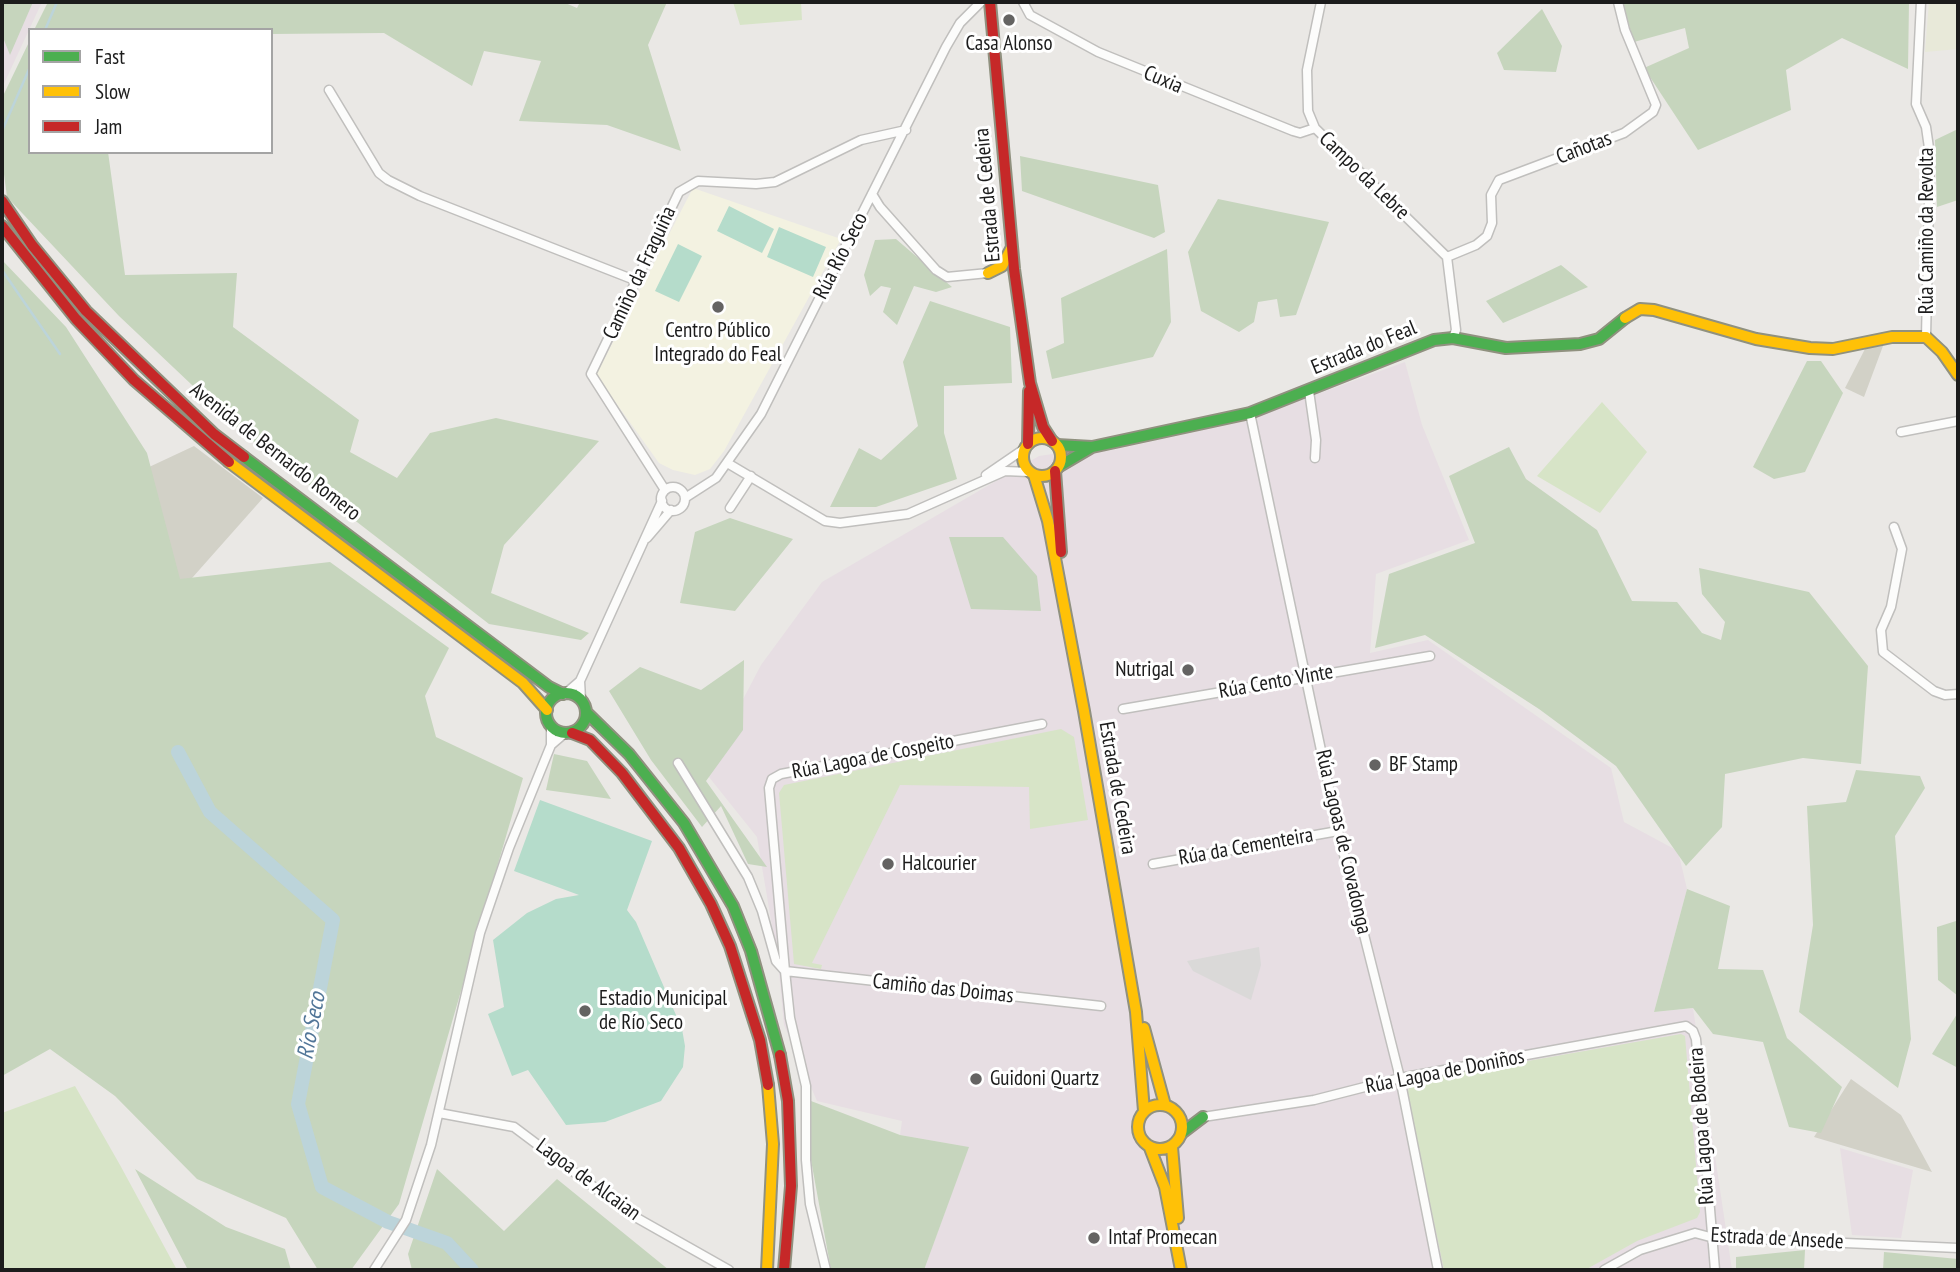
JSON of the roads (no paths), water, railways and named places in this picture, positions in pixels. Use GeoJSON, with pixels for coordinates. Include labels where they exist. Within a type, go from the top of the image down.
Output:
{"type":"FeatureCollection","features":[{"type":"Feature","properties":{"kind":"main road","name":"Estrada de Cedeira"},"geometry":{"type":"LineString","coordinates":[[990,2],[1014,269],[1030,383],[1043,428],[1054,443]]}},
{"type":"Feature","properties":{"kind":"main road","name":"Avenida de Bernardo Romero"},"geometry":{"type":"LineString","coordinates":[[2,201],[32,245],[86,311],[214,434],[549,687],[564,694]]}},
{"type":"Feature","properties":{"kind":"main road","name":"Avenida de Bernardo Romero"},"geometry":{"type":"LineString","coordinates":[[2,226],[76,319],[144,388],[220,455],[523,683],[547,710]]}},
{"type":"Feature","properties":{"kind":"main road"},"geometry":{"type":"LineString","coordinates":[[988,273],[1002,266],[1012,246]]}},
{"type":"Feature","properties":{"kind":"main road"},"geometry":{"type":"LineString","coordinates":[[988,273],[1014,269]]}},
{"type":"Feature","properties":{"kind":"main road"},"geometry":{"type":"LineString","coordinates":[[988,273],[1002,275],[1017,290]]}},
{"type":"Feature","properties":{"kind":"main road","name":"Estrada do Feal"},"geometry":{"type":"LineString","coordinates":[[1054,443],[1093,447],[1250,413],[1434,340],[1453,338],[1506,348],[1580,344],[1599,339],[1629,314],[1640,309],[1654,310],[1756,339],[1810,348],[1833,349],[1906,336],[1926,337]]}},
{"type":"Feature","properties":{"kind":"main road"},"geometry":{"type":"LineString","coordinates":[[1926,337],[1942,352],[1958,375]]}},
{"type":"Feature","properties":{"kind":"main road","name":"Estrada de Cedeira"},"geometry":{"type":"LineString","coordinates":[[1026,446],[1030,383]]}},
{"type":"Feature","properties":{"kind":"main road"},"geometry":{"type":"LineString","coordinates":[[1039,438],[1054,443],[1061,457],[1056,469],[1046,477],[1031,474],[1023,461],[1026,446],[1039,438]]}},
{"type":"Feature","properties":{"kind":"main road","name":"Estrada do Feal"},"geometry":{"type":"LineString","coordinates":[[1056,469],[1093,447]]}},
{"type":"Feature","properties":{"kind":"main road","name":"Estrada de Cedeira"},"geometry":{"type":"LineString","coordinates":[[1056,469],[1059,539],[1138,994],[1165,1105]]}},
{"type":"Feature","properties":{"kind":"main road","name":"Estrada de Cedeira"},"geometry":{"type":"LineString","coordinates":[[1031,474],[1048,521],[1136,1012],[1144,1111]]}},
{"type":"Feature","properties":{"kind":"main road"},"geometry":{"type":"LineString","coordinates":[[767,1270],[773,1172],[769,1091],[760,1040],[734,958],[711,904],[679,848],[656,815],[590,740],[551,726],[547,710],[552,699],[564,694],[580,699],[586,712],[629,754],[684,822],[733,906],[751,951],[776,1035],[788,1101],[791,1186],[784,1270]]}},
{"type":"Feature","properties":{"kind":"main road"},"geometry":{"type":"LineString","coordinates":[[568,733],[581,727],[586,712]]}},
{"type":"Feature","properties":{"kind":"main road"},"geometry":{"type":"LineString","coordinates":[[1181,1270],[1165,1187],[1150,1148],[1139,1133],[1139,1122],[1144,1111],[1165,1105],[1179,1115],[1203,1117]]}},
{"type":"Feature","properties":{"kind":"main road"},"geometry":{"type":"LineString","coordinates":[[1179,1115],[1182,1133]]}},
{"type":"Feature","properties":{"kind":"main road"},"geometry":{"type":"LineString","coordinates":[[1150,1148],[1161,1150],[1172,1147],[1182,1133],[1203,1117]]}},
{"type":"Feature","properties":{"kind":"main road"},"geometry":{"type":"LineString","coordinates":[[1172,1147],[1186,1270]]}},
{"type":"Feature","properties":{"kind":"street","name":"Rúa Río Seco"},"geometry":{"type":"LineString","coordinates":[[685,498],[716,478],[729,464],[761,414],[946,47],[960,23],[981,2]]}},
{"type":"Feature","properties":{"kind":"street","name":"Cuxia"},"geometry":{"type":"LineString","coordinates":[[1023,2],[1030,15],[1098,52],[1282,127],[1300,133],[1315,128]]}},
{"type":"Feature","properties":{"kind":"street","name":"Campo da Lebre"},"geometry":{"type":"LineString","coordinates":[[1321,2],[1306,90],[1308,111],[1315,128],[1447,257]]}},
{"type":"Feature","properties":{"kind":"street","name":"Cañotas"},"geometry":{"type":"LineString","coordinates":[[1447,257],[1476,245],[1487,236],[1492,223],[1491,195],[1499,180],[1624,133],[1653,112],[1656,105],[1625,30],[1618,2]]}},
{"type":"Feature","properties":{"kind":"street","name":"Rúa Camiño da Revolta"},"geometry":{"type":"LineString","coordinates":[[1921,2],[1916,104],[1926,127],[1930,155],[1926,337]]}},
{"type":"Feature","properties":{"kind":"street"},"geometry":{"type":"LineString","coordinates":[[329,90],[379,173],[388,180],[420,196],[637,281]]}},
{"type":"Feature","properties":{"kind":"street","name":"Camiño da Fraguiña"},"geometry":{"type":"LineString","coordinates":[[666,490],[593,382],[591,374],[679,192],[698,181],[756,184],[775,182],[861,140],[906,130]]}},
{"type":"Feature","properties":{"kind":"street"},"geometry":{"type":"LineString","coordinates":[[872,194],[891,220],[936,270],[947,277],[988,273]]}},
{"type":"Feature","properties":{"kind":"street"},"geometry":{"type":"LineString","coordinates":[[864,211],[877,211],[891,220]]}},
{"type":"Feature","properties":{"kind":"street"},"geometry":{"type":"LineString","coordinates":[[1447,257],[1456,330],[1453,338]]}},
{"type":"Feature","properties":{"kind":"street"},"geometry":{"type":"LineString","coordinates":[[1310,391],[1316,440],[1315,458]]}},
{"type":"Feature","properties":{"kind":"street","name":"Rúa Lagoas de Covadonga"},"geometry":{"type":"LineString","coordinates":[[1250,413],[1338,831],[1400,1078],[1438,1270]]}},
{"type":"Feature","properties":{"kind":"street"},"geometry":{"type":"LineString","coordinates":[[1901,432],[1958,421]]}},
{"type":"Feature","properties":{"kind":"street"},"geometry":{"type":"LineString","coordinates":[[963,491],[1026,446]]}},
{"type":"Feature","properties":{"kind":"street"},"geometry":{"type":"LineString","coordinates":[[729,464],[825,521],[840,523],[908,514],[1005,471],[1031,474]]}},
{"type":"Feature","properties":{"kind":"street"},"geometry":{"type":"LineString","coordinates":[[730,508],[751,476]]}},
{"type":"Feature","properties":{"kind":"street"},"geometry":{"type":"LineString","coordinates":[[580,699],[580,681],[638,552],[662,501],[666,490],[679,488],[685,498],[680,508],[671,510],[661,518],[638,552]]}},
{"type":"Feature","properties":{"kind":"street"},"geometry":{"type":"LineString","coordinates":[[662,501],[671,510]]}},
{"type":"Feature","properties":{"kind":"street"},"geometry":{"type":"LineString","coordinates":[[1894,527],[1902,549],[1891,607],[1881,630],[1883,652],[1934,691],[1945,695],[1958,694]]}},
{"type":"Feature","properties":{"kind":"street","name":"Rúa Cento Vinte"},"geometry":{"type":"LineString","coordinates":[[1123,709],[1430,656]]}},
{"type":"Feature","properties":{"kind":"street"},"geometry":{"type":"LineString","coordinates":[[564,694],[580,681]]}},
{"type":"Feature","properties":{"kind":"street","name":"Rúa Lagoa de Cospeito"},"geometry":{"type":"LineString","coordinates":[[785,971],[768,788],[772,779],[795,772],[1042,724]]}},
{"type":"Feature","properties":{"kind":"street"},"geometry":{"type":"LineString","coordinates":[[374,1270],[406,1220],[439,1113],[480,933],[509,848],[551,745],[551,726]]}},
{"type":"Feature","properties":{"kind":"street"},"geometry":{"type":"LineString","coordinates":[[551,745],[568,733]]}},
{"type":"Feature","properties":{"kind":"street"},"geometry":{"type":"LineString","coordinates":[[678,763],[748,877],[776,961],[785,971],[790,1018],[806,1086],[806,1160],[810,1204],[826,1270]]}},
{"type":"Feature","properties":{"kind":"street","name":"Rúa da Cementeira"},"geometry":{"type":"LineString","coordinates":[[1153,864],[1338,831]]}},
{"type":"Feature","properties":{"kind":"street","name":"Camiño das Doimas"},"geometry":{"type":"LineString","coordinates":[[785,971],[1101,1006]]}},
{"type":"Feature","properties":{"kind":"street","name":"Rúa Lagoa de Doniños"},"geometry":{"type":"LineString","coordinates":[[1203,1117],[1314,1100],[1400,1078],[1686,1026]]}},
{"type":"Feature","properties":{"kind":"street","name":"Rúa Lagoa de Bodeira"},"geometry":{"type":"LineString","coordinates":[[1686,1026],[1693,1031],[1696,1039],[1710,1237],[1715,1270]]}},
{"type":"Feature","properties":{"kind":"street","name":"Lagoa de Alcaian"},"geometry":{"type":"LineString","coordinates":[[439,1113],[514,1127],[630,1214],[729,1270]]}},
{"type":"Feature","properties":{"kind":"street","name":"Estrada de Ansede"},"geometry":{"type":"LineString","coordinates":[[1604,1270],[1640,1250],[1695,1233],[1710,1237],[1958,1248]]}},
{"type":"Feature","properties":{"kind":"waterway"},"geometry":{"type":"LineString","coordinates":[[46,28],[57,2]]}},
{"type":"Feature","properties":{"kind":"waterway"},"geometry":{"type":"LineString","coordinates":[[2,131],[28,72]]}},
{"type":"Feature","properties":{"kind":"waterway"},"geometry":{"type":"LineString","coordinates":[[2,270],[60,354]]}},
{"type":"Feature","properties":{"kind":"waterway","name":"Río Seco"},"geometry":{"type":"LineString","coordinates":[[178,752],[210,812],[333,920],[298,1104],[322,1187],[388,1222],[447,1243],[472,1270]]}},
{"type":"Feature","properties":{"kind":"place","name":"Casa Alonso"},"geometry":{"type":"Point","coordinates":[1009,20]}},
{"type":"Feature","properties":{"kind":"place","name":"Centro Público Integrado do Feal"},"geometry":{"type":"Point","coordinates":[718,307]}},
{"type":"Feature","properties":{"kind":"place","name":"Nutrigal"},"geometry":{"type":"Point","coordinates":[1188,670]}},
{"type":"Feature","properties":{"kind":"place","name":"BF Stamp"},"geometry":{"type":"Point","coordinates":[1375,765]}},
{"type":"Feature","properties":{"kind":"place","name":"Halcourier"},"geometry":{"type":"Point","coordinates":[888,864]}},
{"type":"Feature","properties":{"kind":"place","name":"Estadio Municipal de Río Seco"},"geometry":{"type":"Point","coordinates":[585,1011]}},
{"type":"Feature","properties":{"kind":"place","name":"Guidoni Quartz"},"geometry":{"type":"Point","coordinates":[976,1079]}},
{"type":"Feature","properties":{"kind":"place","name":"Intaf Promecan"},"geometry":{"type":"Point","coordinates":[1094,1238]}}]}
